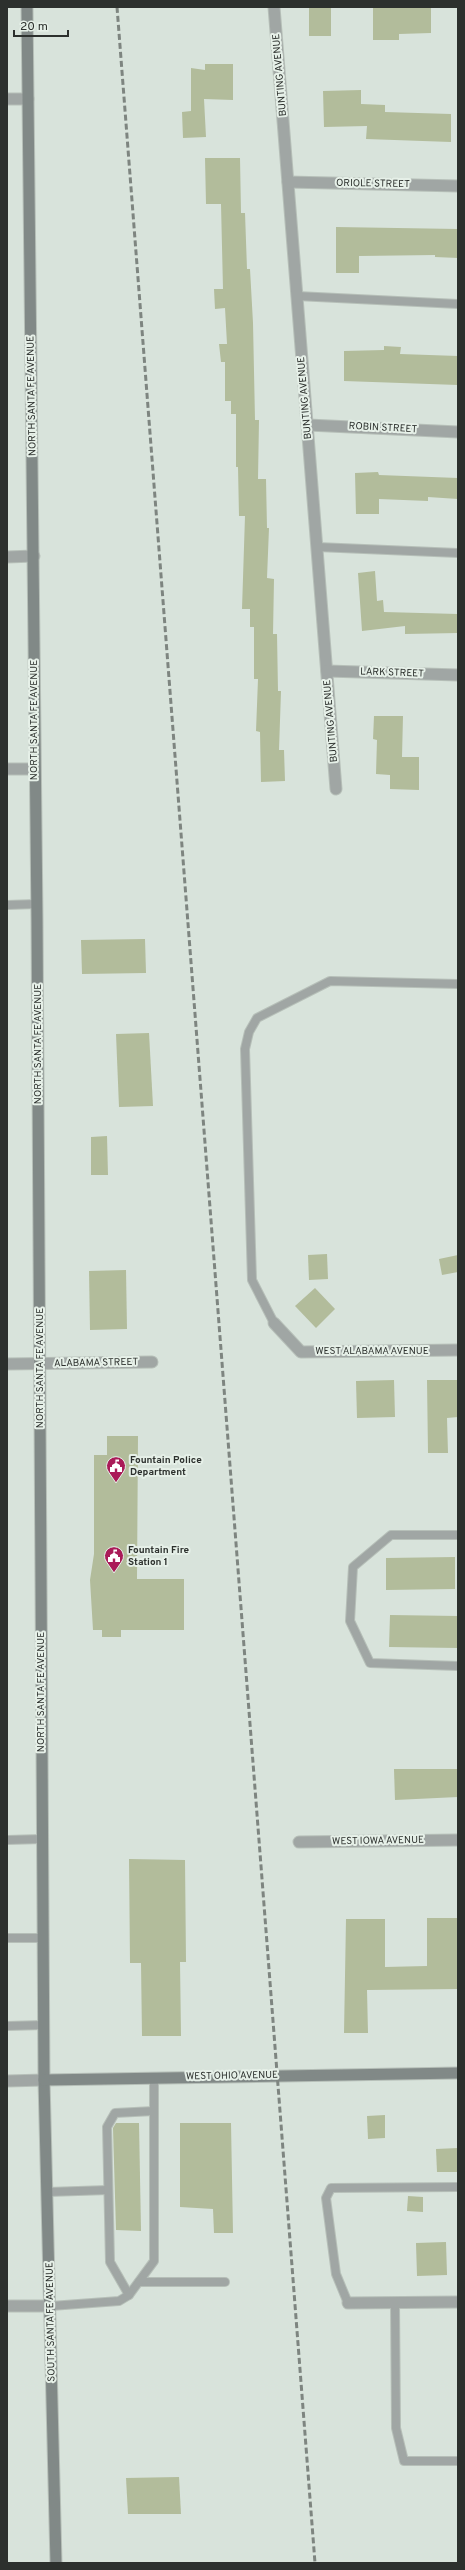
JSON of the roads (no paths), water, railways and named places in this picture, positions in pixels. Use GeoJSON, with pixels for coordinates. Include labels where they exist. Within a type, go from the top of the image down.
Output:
{"type":"FeatureCollection","features":[{"type":"Feature","properties":{"kind":"main road","name":"NORTH SANTA FE AVENUE"},"geometry":{"type":"LineString","coordinates":[[27,7],[34,556],[33,769],[37,904],[44,2080]]}},
{"type":"Feature","properties":{"kind":"main road","name":"WEST OHIO AVENUE"},"geometry":{"type":"LineString","coordinates":[[44,2080],[458,2073]]}},
{"type":"Feature","properties":{"kind":"main road","name":"SOUTH SANTA FE AVENUE"},"geometry":{"type":"LineString","coordinates":[[44,2080],[51,2306],[56,2563]]}},
{"type":"Feature","properties":{"kind":"street","name":"BUNTING AVENUE"},"geometry":{"type":"LineString","coordinates":[[274,7],[336,789]]}},
{"type":"Feature","properties":{"kind":"street"},"geometry":{"type":"LineString","coordinates":[[7,100],[28,99]]}},
{"type":"Feature","properties":{"kind":"street","name":"ORIOLE STREET"},"geometry":{"type":"LineString","coordinates":[[288,182],[458,186]]}},
{"type":"Feature","properties":{"kind":"street","name":"ROBIN STREET"},"geometry":{"type":"LineString","coordinates":[[308,425],[458,432]]}},
{"type":"Feature","properties":{"kind":"street"},"geometry":{"type":"LineString","coordinates":[[7,557],[34,556]]}},
{"type":"Feature","properties":{"kind":"street","name":"LARK STREET"},"geometry":{"type":"LineString","coordinates":[[327,671],[458,675]]}},
{"type":"Feature","properties":{"kind":"street"},"geometry":{"type":"LineString","coordinates":[[7,769],[33,769]]}},
{"type":"Feature","properties":{"kind":"street","name":"WEST ALABAMA AVENUE"},"geometry":{"type":"LineString","coordinates":[[274,1323],[301,1352],[458,1350]]}},
{"type":"Feature","properties":{"kind":"street","name":"ALABAMA STREET"},"geometry":{"type":"LineString","coordinates":[[7,1364],[152,1362]]}},
{"type":"Feature","properties":{"kind":"street","name":"WEST IOWA AVENUE"},"geometry":{"type":"LineString","coordinates":[[299,1842],[458,1840]]}},
{"type":"Feature","properties":{"kind":"street","name":"WEST OHIO AVENUE"},"geometry":{"type":"LineString","coordinates":[[7,2081],[44,2080]]}},
{"type":"Feature","properties":{"kind":"street"},"geometry":{"type":"LineString","coordinates":[[348,2303],[458,2302]]}},
{"type":"Feature","properties":{"kind":"street"},"geometry":{"type":"LineString","coordinates":[[7,2306],[51,2306]]}},
{"type":"Feature","properties":{"kind":"lane"},"geometry":{"type":"LineString","coordinates":[[297,296],[458,304]]}},
{"type":"Feature","properties":{"kind":"lane"},"geometry":{"type":"LineString","coordinates":[[317,547],[458,553]]}},
{"type":"Feature","properties":{"kind":"lane"},"geometry":{"type":"LineString","coordinates":[[7,905],[37,904]]}},
{"type":"Feature","properties":{"kind":"lane"},"geometry":{"type":"LineString","coordinates":[[274,1323],[252,1280],[245,1049],[249,1032],[257,1018],[330,981],[458,984]]}},
{"type":"Feature","properties":{"kind":"lane"},"geometry":{"type":"LineString","coordinates":[[458,1535],[391,1535],[353,1567],[350,1621],[370,1663],[458,1666]]}},
{"type":"Feature","properties":{"kind":"lane"},"geometry":{"type":"LineString","coordinates":[[7,1840],[42,1839]]}},
{"type":"Feature","properties":{"kind":"lane"},"geometry":{"type":"LineString","coordinates":[[7,1938],[43,1938]]}},
{"type":"Feature","properties":{"kind":"lane"},"geometry":{"type":"LineString","coordinates":[[7,2026],[44,2025]]}},
{"type":"Feature","properties":{"kind":"lane"},"geometry":{"type":"LineString","coordinates":[[51,2306],[100,2304],[118,2301],[130,2296],[154,2261],[154,2078]]}},
{"type":"Feature","properties":{"kind":"lane"},"geometry":{"type":"LineString","coordinates":[[130,2296],[110,2262],[107,2127],[115,2113],[154,2111]]}},
{"type":"Feature","properties":{"kind":"lane"},"geometry":{"type":"LineString","coordinates":[[348,2303],[335,2266],[326,2198],[331,2188],[458,2187]]}},
{"type":"Feature","properties":{"kind":"lane"},"geometry":{"type":"LineString","coordinates":[[48,2192],[108,2190]]}},
{"type":"Feature","properties":{"kind":"lane"},"geometry":{"type":"LineString","coordinates":[[139,2282],[225,2282]]}},
{"type":"Feature","properties":{"kind":"lane"},"geometry":{"type":"LineString","coordinates":[[395,2303],[396,2428],[404,2461],[458,2460]]}},
{"type":"Feature","properties":{"kind":"railway"},"geometry":{"type":"LineString","coordinates":[[117,7],[315,2563]]}},
{"type":"Feature","properties":{"kind":"place","name":"Fountain Police Department"},"geometry":{"type":"Point","coordinates":[116,1483]}},
{"type":"Feature","properties":{"kind":"place","name":"Fountain Fire Station 1"},"geometry":{"type":"Point","coordinates":[114,1573]}}]}
